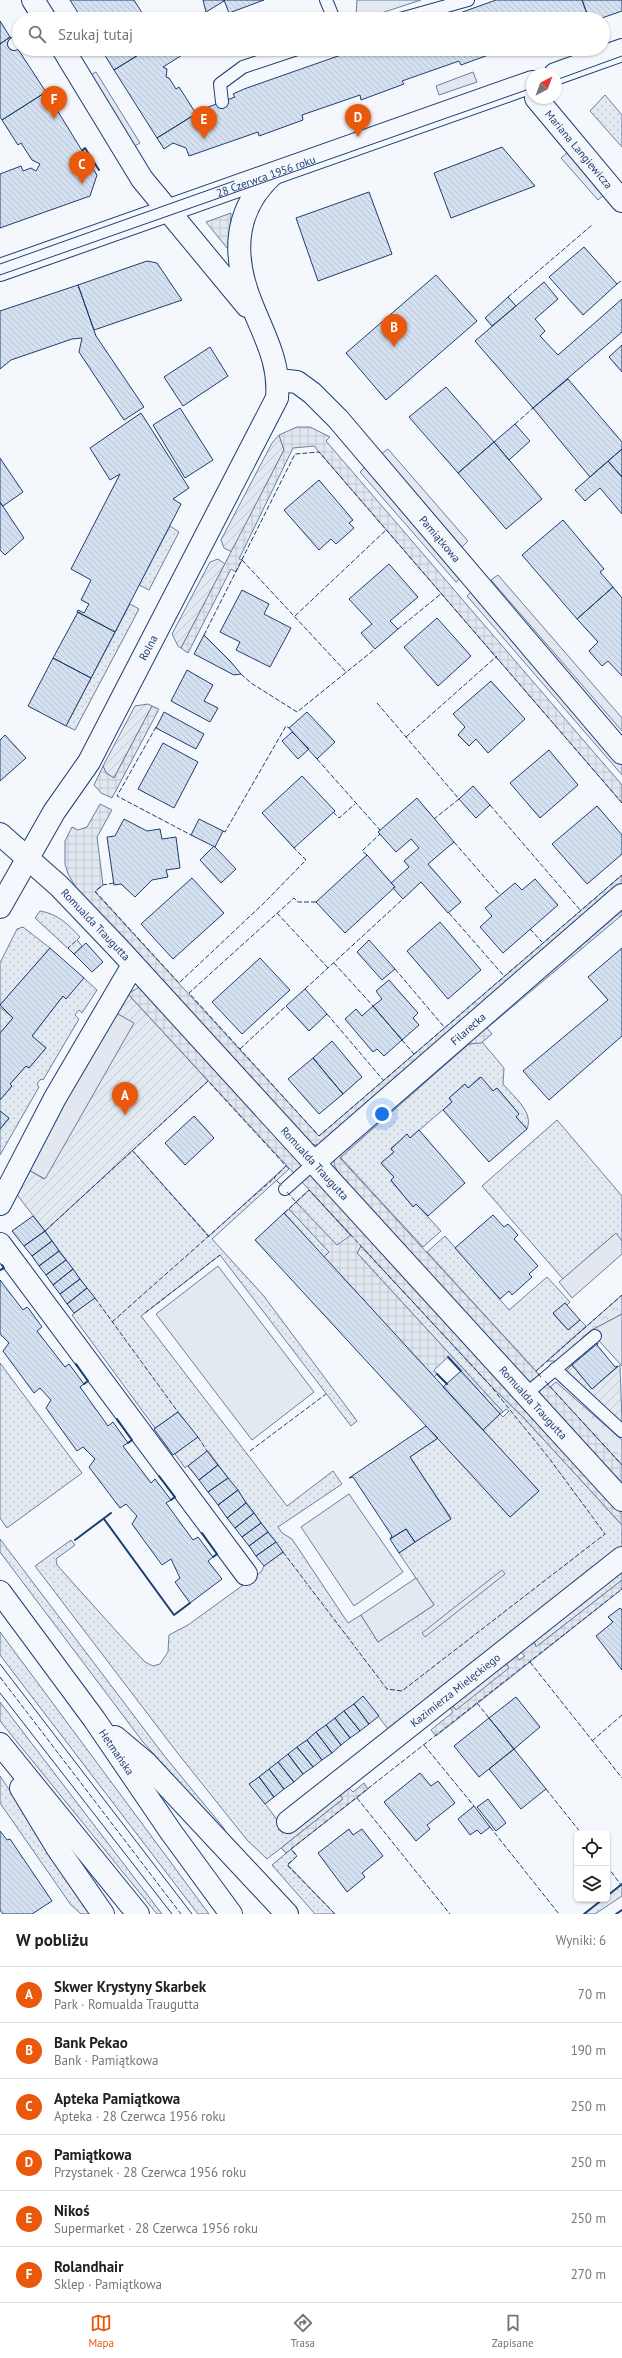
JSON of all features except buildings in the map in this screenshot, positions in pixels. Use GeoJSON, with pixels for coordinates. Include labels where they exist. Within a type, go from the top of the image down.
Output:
{"type":"FeatureCollection","features":[{"type":"Feature","properties":{"kind":"street"},"geometry":{"type":"LineString","coordinates":[[33,0],[40,12]]}},
{"type":"Feature","properties":{"kind":"street"},"geometry":{"type":"LineString","coordinates":[[610,54],[622,50]]}},
{"type":"Feature","properties":{"kind":"street"},"geometry":{"type":"LineString","coordinates":[[67,56],[142,179],[223,275],[246,305],[264,334]]}},
{"type":"Feature","properties":{"kind":"street"},"geometry":{"type":"LineString","coordinates":[[562,71],[605,56]]}},
{"type":"Feature","properties":{"kind":"street","name":"28 Czerwca 1956 roku"},"geometry":{"type":"LineString","coordinates":[[0,270],[273,174],[526,91]]}},
{"type":"Feature","properties":{"kind":"street","name":"Mariana Langiewicza"},"geometry":{"type":"LineString","coordinates":[[543,104],[622,201]]}},
{"type":"Feature","properties":{"kind":"street"},"geometry":{"type":"LineString","coordinates":[[273,174],[254,193],[247,205],[241,224],[239,246],[240,266],[245,285],[273,353],[278,380]]}},
{"type":"Feature","properties":{"kind":"street","name":"Pamiątkowa"},"geometry":{"type":"LineString","coordinates":[[278,380],[297,382],[312,393],[338,419],[622,753]]}},
{"type":"Feature","properties":{"kind":"street","name":"Rolna"},"geometry":{"type":"LineString","coordinates":[[0,907],[54,812],[89,762],[272,410],[277,398],[278,380]]}},
{"type":"Feature","properties":{"kind":"street","name":"Romualda Traugutta"},"geometry":{"type":"LineString","coordinates":[[0,834],[59,886],[133,964],[622,1500]]}},
{"type":"Feature","properties":{"kind":"street","name":"Filarecka"},"geometry":{"type":"LineString","coordinates":[[315,1162],[622,895]]}},
{"type":"Feature","properties":{"kind":"street"},"geometry":{"type":"LineString","coordinates":[[0,1204],[55,1098],[133,964]]}},
{"type":"Feature","properties":{"kind":"street"},"geometry":{"type":"LineString","coordinates":[[0,1244],[246,1574]]}},
{"type":"Feature","properties":{"kind":"street","name":"Kazimierza Mielęckiego"},"geometry":{"type":"LineString","coordinates":[[288,1822],[622,1558]]}},
{"type":"Feature","properties":{"kind":"street","name":"Hetmańska"},"geometry":{"type":"LineString","coordinates":[[0,1592],[94,1719],[171,1832],[231,1914]]}},
{"type":"Feature","properties":{"kind":"street"},"geometry":{"type":"LineString","coordinates":[[94,1719],[146,1763],[287,1914]]}},
{"type":"Feature","properties":{"kind":"street"},"geometry":{"type":"LineString","coordinates":[[0,1744],[138,1914]]}},
{"type":"Feature","properties":{"kind":"street"},"geometry":{"type":"LineString","coordinates":[[0,1753],[58,1849],[103,1914]]}},
{"type":"Feature","properties":{"kind":"lane"},"geometry":{"type":"LineString","coordinates":[[326,0],[331,12]]}},
{"type":"Feature","properties":{"kind":"lane"},"geometry":{"type":"LineString","coordinates":[[425,12],[468,0]]}},
{"type":"Feature","properties":{"kind":"lane"},"geometry":{"type":"LineString","coordinates":[[222,102],[220,84],[243,67],[276,56]]}},
{"type":"Feature","properties":{"kind":"lane"},"geometry":{"type":"LineString","coordinates":[[285,1189],[315,1162]]}},
{"type":"Feature","properties":{"kind":"lane"},"geometry":{"type":"LineString","coordinates":[[526,1394],[595,1336]]}},
{"type":"Feature","properties":{"kind":"lane"},"geometry":{"type":"LineString","coordinates":[[555,1369],[622,1431]]}},
{"type":"Feature","properties":{"kind":"green space"},"geometry":{"type":"Polygon","coordinates":[[[357,0],[421,0],[384,12],[356,12],[357,0]]]}},
{"type":"Feature","properties":{"kind":"green space"},"geometry":{"type":"Polygon","coordinates":[[[605,95],[622,115],[622,147],[590,111],[605,95]]]}},
{"type":"Feature","properties":{"kind":"green space"},"geometry":{"type":"Polygon","coordinates":[[[279,435],[284,450],[232,552],[224,548],[221,540],[272,443],[279,435]]]}},
{"type":"Feature","properties":{"kind":"green space"},"geometry":{"type":"Polygon","coordinates":[[[170,526],[179,532],[149,590],[139,585],[170,526]]]}},
{"type":"Feature","properties":{"kind":"green space"},"geometry":{"type":"Polygon","coordinates":[[[218,559],[225,564],[181,648],[178,646],[172,634],[210,562],[218,559]]]}},
{"type":"Feature","properties":{"kind":"green space"},"geometry":{"type":"Polygon","coordinates":[[[130,604],[139,609],[75,730],[66,726],[130,604]]]}},
{"type":"Feature","properties":{"kind":"green space"},"geometry":{"type":"Polygon","coordinates":[[[148,704],[152,706],[114,778],[106,773],[103,766],[135,706],[148,704]]]}},
{"type":"Feature","properties":{"kind":"green space"},"geometry":{"type":"Polygon","coordinates":[[[40,911],[52,914],[62,920],[80,937],[77,940],[82,946],[74,954],[35,918],[40,911]]]}},
{"type":"Feature","properties":{"kind":"green space"},"geometry":{"type":"Polygon","coordinates":[[[23,927],[50,948],[0,1005],[0,963],[17,929],[23,927]]]}},
{"type":"Feature","properties":{"kind":"green space"},"geometry":{"type":"Polygon","coordinates":[[[84,978],[97,990],[82,1013],[79,1010],[75,1015],[79,1019],[43,1080],[41,1079],[37,1084],[39,1087],[0,1155],[0,1129],[9,1119],[0,1111],[0,1100],[12,1086],[10,1084],[26,1066],[29,1068],[46,1048],[32,1036],[63,996],[84,978]]]}},
{"type":"Feature","properties":{"kind":"green space"},"geometry":{"type":"Polygon","coordinates":[[[128,994],[208,1081],[45,1231],[15,1192],[27,1169],[44,1179],[133,1023],[116,1013],[128,994]]]}},
{"type":"Feature","properties":{"kind":"green space"},"geometry":{"type":"Polygon","coordinates":[[[0,1007],[13,1018],[0,1033],[0,1007]]]}},
{"type":"Feature","properties":{"kind":"green space"},"geometry":{"type":"Polygon","coordinates":[[[482,1042],[504,1068],[503,1084],[522,1105],[528,1117],[527,1129],[516,1117],[519,1114],[497,1088],[493,1091],[480,1077],[468,1088],[465,1084],[449,1098],[452,1102],[410,1138],[407,1135],[391,1148],[394,1152],[381,1163],[394,1177],[391,1181],[413,1206],[416,1204],[441,1231],[423,1247],[340,1157],[469,1044],[482,1042]]]}},
{"type":"Feature","properties":{"kind":"green space"},"geometry":{"type":"Polygon","coordinates":[[[557,1120],[622,1196],[622,1241],[615,1234],[563,1279],[482,1186],[557,1120]]]}},
{"type":"Feature","properties":{"kind":"green space"},"geometry":{"type":"Polygon","coordinates":[[[132,1150],[209,1236],[286,1166],[289,1169],[212,1239],[263,1295],[357,1421],[351,1426],[220,1255],[141,1316],[287,1506],[333,1471],[342,1484],[278,1527],[282,1533],[292,1539],[348,1623],[361,1615],[378,1642],[434,1605],[399,1553],[451,1518],[410,1457],[438,1438],[510,1517],[539,1491],[483,1430],[500,1414],[503,1417],[509,1411],[506,1409],[503,1412],[357,1253],[361,1246],[489,1384],[523,1417],[622,1525],[622,1546],[389,1730],[363,1697],[250,1784],[288,1834],[339,1794],[343,1799],[267,1859],[247,1840],[176,1751],[35,1566],[71,1540],[75,1545],[56,1559],[57,1565],[145,1662],[153,1666],[160,1664],[168,1652],[169,1635],[188,1625],[261,1572],[264,1566],[283,1552],[208,1451],[185,1468],[175,1454],[197,1437],[178,1412],[155,1428],[72,1315],[94,1298],[45,1231],[132,1150]]]}},
{"type":"Feature","properties":{"kind":"green space"},"geometry":{"type":"Polygon","coordinates":[[[309,1190],[351,1236],[337,1246],[296,1202],[309,1190]]]}},
{"type":"Feature","properties":{"kind":"green space"},"geometry":{"type":"Polygon","coordinates":[[[289,1209],[329,1252],[324,1257],[284,1213],[289,1209]]]}},
{"type":"Feature","properties":{"kind":"green space"},"geometry":{"type":"Polygon","coordinates":[[[445,1236],[509,1310],[547,1277],[570,1302],[567,1305],[565,1303],[553,1314],[568,1330],[580,1320],[586,1326],[536,1371],[427,1252],[445,1236]]]}},
{"type":"Feature","properties":{"kind":"green space"},"geometry":{"type":"Polygon","coordinates":[[[218,1266],[314,1392],[252,1440],[156,1314],[218,1266]]]}},
{"type":"Feature","properties":{"kind":"green space"},"geometry":{"type":"Polygon","coordinates":[[[622,1295],[622,1314],[590,1331],[557,1361],[547,1361],[622,1295]]]}},
{"type":"Feature","properties":{"kind":"green space"},"geometry":{"type":"Polygon","coordinates":[[[0,1363],[82,1473],[7,1528],[0,1518],[0,1363]]]}},
{"type":"Feature","properties":{"kind":"green space"},"geometry":{"type":"Polygon","coordinates":[[[572,1365],[592,1389],[620,1365],[622,1423],[565,1372],[572,1365]]]}},
{"type":"Feature","properties":{"kind":"green space"},"geometry":{"type":"Polygon","coordinates":[[[556,1382],[622,1440],[622,1465],[550,1387],[556,1382]]]}},
{"type":"Feature","properties":{"kind":"green space"},"geometry":{"type":"Polygon","coordinates":[[[349,1494],[403,1572],[354,1606],[301,1527],[349,1494]]]}},
{"type":"Feature","properties":{"kind":"green space"},"geometry":{"type":"Polygon","coordinates":[[[0,1539],[166,1758],[223,1827],[231,1841],[143,1742],[0,1552],[0,1539]]]}},
{"type":"Feature","properties":{"kind":"green space"},"geometry":{"type":"Polygon","coordinates":[[[502,1570],[505,1574],[425,1637],[422,1633],[502,1570]]]}},
{"type":"Feature","properties":{"kind":"green space"},"geometry":{"type":"Polygon","coordinates":[[[622,1572],[622,1580],[536,1647],[534,1641],[622,1572]]]}},
{"type":"Feature","properties":{"kind":"green space"},"geometry":{"type":"Polygon","coordinates":[[[416,1578],[434,1605],[378,1642],[361,1615],[416,1578]]]}},
{"type":"Feature","properties":{"kind":"green space"},"geometry":{"type":"Polygon","coordinates":[[[0,1632],[209,1914],[198,1914],[0,1655],[0,1632]]]}},
{"type":"Feature","properties":{"kind":"green space"},"geometry":{"type":"Polygon","coordinates":[[[506,1663],[510,1668],[456,1711],[452,1705],[506,1663]]]}},
{"type":"Feature","properties":{"kind":"green space"},"geometry":{"type":"Polygon","coordinates":[[[0,1702],[162,1914],[157,1914],[0,1721],[0,1702]]]}},
{"type":"Feature","properties":{"kind":"green space"},"geometry":{"type":"Polygon","coordinates":[[[0,1776],[93,1914],[81,1914],[71,1905],[0,1803],[0,1776]]]}},
{"type":"Feature","properties":{"kind":"green space"},"geometry":{"type":"Polygon","coordinates":[[[291,1849],[297,1856],[288,1865],[335,1914],[315,1914],[272,1865],[291,1849]]]}},
{"type":"Feature","properties":{"kind":"green space"},"geometry":{"type":"Polygon","coordinates":[[[622,1884],[622,1896],[595,1914],[584,1914],[599,1902],[610,1902],[610,1894],[622,1884]]]}},
{"type":"Feature","properties":{"kind":"shaded area"},"geometry":{"type":"Polygon","coordinates":[[[96,72],[140,143],[131,148],[87,77],[96,72]]]}},
{"type":"Feature","properties":{"kind":"shaded area"},"geometry":{"type":"Polygon","coordinates":[[[473,72],[477,82],[439,95],[436,86],[473,72]]]}},
{"type":"Feature","properties":{"kind":"shaded area"},"geometry":{"type":"Polygon","coordinates":[[[568,152],[604,195],[598,200],[561,158],[568,152]]]}},
{"type":"Feature","properties":{"kind":"shaded area"},"geometry":{"type":"Polygon","coordinates":[[[231,213],[229,247],[227,248],[206,222],[231,213]]]}},
{"type":"Feature","properties":{"kind":"shaded area"},"geometry":{"type":"Polygon","coordinates":[[[297,427],[310,427],[330,437],[326,441],[622,785],[622,803],[314,446],[293,448],[239,559],[242,560],[236,572],[231,569],[188,653],[181,648],[284,450],[279,435],[297,427]]]}},
{"type":"Feature","properties":{"kind":"shaded area"},"geometry":{"type":"Polygon","coordinates":[[[388,449],[468,541],[462,547],[381,454],[388,449]]]}},
{"type":"Feature","properties":{"kind":"shaded area"},"geometry":{"type":"Polygon","coordinates":[[[366,466],[462,577],[456,582],[360,472],[366,466]]]}},
{"type":"Feature","properties":{"kind":"shaded area"},"geometry":{"type":"Polygon","coordinates":[[[498,575],[622,718],[622,731],[491,580],[498,575]]]}},
{"type":"Feature","properties":{"kind":"shaded area"},"geometry":{"type":"Polygon","coordinates":[[[473,590],[622,762],[622,775],[467,596],[473,590]]]}},
{"type":"Feature","properties":{"kind":"shaded area"},"geometry":{"type":"Polygon","coordinates":[[[152,706],[159,709],[112,798],[101,793],[94,785],[103,766],[106,773],[114,778],[152,706]]]}},
{"type":"Feature","properties":{"kind":"shaded area"},"geometry":{"type":"Polygon","coordinates":[[[100,804],[112,810],[97,837],[103,885],[95,892],[319,1136],[622,875],[622,886],[319,1145],[316,1145],[311,1144],[77,889],[68,874],[65,864],[65,841],[72,827],[78,830],[87,827],[100,804]]]}},
{"type":"Feature","properties":{"kind":"shaded area"},"geometry":{"type":"Polygon","coordinates":[[[622,907],[622,915],[487,1028],[492,1034],[481,1043],[468,1044],[340,1158],[622,1465],[622,1483],[341,1178],[334,1164],[335,1157],[622,907]]]}},
{"type":"Feature","properties":{"kind":"shaded area"},"geometry":{"type":"Polygon","coordinates":[[[139,987],[622,1514],[622,1525],[523,1417],[489,1384],[361,1246],[357,1253],[503,1412],[500,1414],[448,1357],[434,1370],[437,1374],[434,1377],[324,1257],[329,1252],[289,1209],[296,1202],[337,1245],[351,1235],[128,994],[139,987]]]}},
{"type":"Feature","properties":{"kind":"shaded area"},"geometry":{"type":"Polygon","coordinates":[[[116,1013],[134,1023],[45,1179],[27,1169],[116,1013]]]}},
{"type":"Feature","properties":{"kind":"shaded area"},"geometry":{"type":"Polygon","coordinates":[[[616,1233],[622,1241],[622,1254],[572,1298],[559,1282],[616,1233]]]}},
{"type":"Feature","properties":{"kind":"shaded area"},"geometry":{"type":"Polygon","coordinates":[[[622,1314],[622,1366],[590,1331],[622,1314]]]}},
{"type":"Feature","properties":{"kind":"shaded area"},"geometry":{"type":"Polygon","coordinates":[[[622,1580],[622,1589],[436,1736],[431,1730],[453,1712],[449,1707],[452,1705],[456,1710],[509,1668],[506,1663],[516,1655],[519,1660],[525,1656],[520,1652],[534,1641],[536,1647],[622,1580]]]}},
{"type":"Feature","properties":{"kind":"shaded area"},"geometry":{"type":"Polygon","coordinates":[[[364,1783],[368,1789],[286,1853],[281,1848],[343,1799],[339,1794],[348,1787],[353,1792],[364,1783]]]}},
{"type":"Feature","properties":{"kind":"tram line"},"geometry":{"type":"LineString","coordinates":[[562,78],[622,56]]}},
{"type":"Feature","properties":{"kind":"tram line"},"geometry":{"type":"LineString","coordinates":[[0,275],[526,90]]}},
{"type":"Feature","properties":{"kind":"tram line"},"geometry":{"type":"LineString","coordinates":[[0,264],[234,181]]}},
{"type":"Feature","properties":{"kind":"tram line"},"geometry":{"type":"LineString","coordinates":[[0,1664],[192,1914]]}},
{"type":"Feature","properties":{"kind":"tram line"},"geometry":{"type":"LineString","coordinates":[[0,1693],[172,1914]]}},
{"type":"Feature","properties":{"kind":"fence"},"geometry":{"type":"LineString","coordinates":[[508,297],[592,225]]}},
{"type":"Feature","properties":{"kind":"fence"},"geometry":{"type":"LineString","coordinates":[[617,284],[622,280]]}},
{"type":"Feature","properties":{"kind":"fence"},"geometry":{"type":"LineString","coordinates":[[515,424],[533,408]]}},
{"type":"Feature","properties":{"kind":"fence"},"geometry":{"type":"LineString","coordinates":[[204,635],[295,454],[319,452],[622,803]]}},
{"type":"Feature","properties":{"kind":"fence"},"geometry":{"type":"LineString","coordinates":[[295,616],[386,530]]}},
{"type":"Feature","properties":{"kind":"fence"},"geometry":{"type":"LineString","coordinates":[[242,560],[347,673]]}},
{"type":"Feature","properties":{"kind":"fence"},"geometry":{"type":"LineString","coordinates":[[398,629],[442,593]]}},
{"type":"Feature","properties":{"kind":"fence"},"geometry":{"type":"LineString","coordinates":[[241,674],[251,683],[297,712],[375,649]]}},
{"type":"Feature","properties":{"kind":"fence"},"geometry":{"type":"LineString","coordinates":[[406,737],[497,656]]}},
{"type":"Feature","properties":{"kind":"fence"},"geometry":{"type":"LineString","coordinates":[[377,703],[459,799],[434,819]]}},
{"type":"Feature","properties":{"kind":"fence"},"geometry":{"type":"LineString","coordinates":[[223,831],[225,832],[286,726],[289,728]]}},
{"type":"Feature","properties":{"kind":"fence"},"geometry":{"type":"LineString","coordinates":[[156,727],[117,796],[191,835]]}},
{"type":"Feature","properties":{"kind":"fence"},"geometry":{"type":"LineString","coordinates":[[317,759],[380,830]]}},
{"type":"Feature","properties":{"kind":"fence"},"geometry":{"type":"LineString","coordinates":[[333,812],[339,818],[355,804]]}},
{"type":"Feature","properties":{"kind":"fence"},"geometry":{"type":"LineString","coordinates":[[490,805],[581,911]]}},
{"type":"Feature","properties":{"kind":"fence"},"geometry":{"type":"LineString","coordinates":[[367,855],[362,851],[380,834]]}},
{"type":"Feature","properties":{"kind":"fence"},"geometry":{"type":"LineString","coordinates":[[454,842],[500,895]]}},
{"type":"Feature","properties":{"kind":"fence"},"geometry":{"type":"LineString","coordinates":[[114,883],[103,885],[95,891],[179,983],[265,902],[306,860],[294,848]]}},
{"type":"Feature","properties":{"kind":"fence"},"geometry":{"type":"LineString","coordinates":[[316,902],[298,902],[294,898],[189,993],[319,1136],[622,875]]}},
{"type":"Feature","properties":{"kind":"fence"},"geometry":{"type":"LineString","coordinates":[[305,989],[403,899]]}},
{"type":"Feature","properties":{"kind":"fence"},"geometry":{"type":"LineString","coordinates":[[277,913],[328,968]]}},
{"type":"Feature","properties":{"kind":"fence"},"geometry":{"type":"LineString","coordinates":[[449,913],[504,976]]}},
{"type":"Feature","properties":{"kind":"fence"},"geometry":{"type":"LineString","coordinates":[[530,929],[542,942]]}},
{"type":"Feature","properties":{"kind":"fence"},"geometry":{"type":"LineString","coordinates":[[74,954],[68,948],[77,940]]}},
{"type":"Feature","properties":{"kind":"fence"},"geometry":{"type":"LineString","coordinates":[[334,963],[373,1006]]}},
{"type":"Feature","properties":{"kind":"fence"},"geometry":{"type":"LineString","coordinates":[[395,969],[445,1028]]}},
{"type":"Feature","properties":{"kind":"fence"},"geometry":{"type":"LineString","coordinates":[[240,1049],[286,1006]]}},
{"type":"Feature","properties":{"kind":"fence"},"geometry":{"type":"LineString","coordinates":[[327,1014],[384,1081]]}},
{"type":"Feature","properties":{"kind":"fence"},"geometry":{"type":"LineString","coordinates":[[402,1040],[414,1054]]}},
{"type":"Feature","properties":{"kind":"fence"},"geometry":{"type":"LineString","coordinates":[[45,1231],[208,1081],[286,1166],[274,1178],[282,1186]]}},
{"type":"Feature","properties":{"kind":"fence"},"geometry":{"type":"LineString","coordinates":[[132,1150],[209,1237]]}},
{"type":"Feature","properties":{"kind":"fence"},"geometry":{"type":"LineString","coordinates":[[112,1322],[274,1178]]}},
{"type":"Feature","properties":{"kind":"fence"},"geometry":{"type":"LineString","coordinates":[[283,1552],[387,1689],[402,1691],[605,1534],[549,1458],[489,1384],[309,1190],[296,1202],[286,1191]]}},
{"type":"Feature","properties":{"kind":"fence"},"geometry":{"type":"LineString","coordinates":[[284,1213],[296,1202]]}},
{"type":"Feature","properties":{"kind":"fence"},"geometry":{"type":"LineString","coordinates":[[145,1313],[220,1255]]}},
{"type":"Feature","properties":{"kind":"fence"},"geometry":{"type":"LineString","coordinates":[[541,1377],[536,1371],[622,1295]]}},
{"type":"Feature","properties":{"kind":"fence"},"geometry":{"type":"LineString","coordinates":[[95,1298],[178,1412]]}},
{"type":"Feature","properties":{"kind":"fence"},"geometry":{"type":"LineString","coordinates":[[545,1381],[622,1465]]}},
{"type":"Feature","properties":{"kind":"fence"},"geometry":{"type":"LineString","coordinates":[[250,1451],[326,1394]]}},
{"type":"Feature","properties":{"kind":"fence"},"geometry":{"type":"LineString","coordinates":[[198,1437],[207,1451]]}},
{"type":"Feature","properties":{"kind":"fence"},"geometry":{"type":"LineString","coordinates":[[335,1914],[287,1865],[297,1856],[291,1849],[622,1589]]}},
{"type":"Feature","properties":{"kind":"fence"},"geometry":{"type":"LineString","coordinates":[[530,1662],[622,1778]]}},
{"type":"Feature","properties":{"kind":"fence"},"geometry":{"type":"LineString","coordinates":[[0,1677],[181,1914]]}},
{"type":"Feature","properties":{"kind":"fence"},"geometry":{"type":"LineString","coordinates":[[477,1703],[489,1718]]}},
{"type":"Feature","properties":{"kind":"fence"},"geometry":{"type":"LineString","coordinates":[[592,1741],[622,1715]]}},
{"type":"Feature","properties":{"kind":"fence"},"geometry":{"type":"LineString","coordinates":[[424,1745],[474,1806]]}},
{"type":"Feature","properties":{"kind":"fence"},"geometry":{"type":"LineString","coordinates":[[546,1789],[579,1830]]}},
{"type":"Feature","properties":{"kind":"fence"},"geometry":{"type":"LineString","coordinates":[[357,1798],[450,1914]]}},
{"type":"Feature","properties":{"kind":"fence"},"geometry":{"type":"LineString","coordinates":[[490,1827],[559,1914]]}},
{"type":"Feature","properties":{"kind":"fence"},"geometry":{"type":"LineString","coordinates":[[610,1870],[621,1885]]}},
{"type":"Feature","properties":{"kind":"wall"},"geometry":{"type":"LineString","coordinates":[[82,151],[85,148],[99,170]]}},
{"type":"Feature","properties":{"kind":"wall"},"geometry":{"type":"LineString","coordinates":[[0,1270],[4,1268],[2,1265]]}},
{"type":"Feature","properties":{"kind":"wall"},"geometry":{"type":"LineString","coordinates":[[448,1357],[461,1371]]}},
{"type":"Feature","properties":{"kind":"wall"},"geometry":{"type":"LineString","coordinates":[[76,1364],[88,1381],[84,1384]]}},
{"type":"Feature","properties":{"kind":"wall"},"geometry":{"type":"LineString","coordinates":[[437,1374],[447,1384]]}},
{"type":"Feature","properties":{"kind":"wall"},"geometry":{"type":"LineString","coordinates":[[117,1419],[132,1440],[128,1443]]}},
{"type":"Feature","properties":{"kind":"wall"},"geometry":{"type":"LineString","coordinates":[[159,1476],[175,1497],[171,1500]]}},
{"type":"Feature","properties":{"kind":"wall"},"geometry":{"type":"LineString","coordinates":[[75,1540],[111,1513]]}},
{"type":"Feature","properties":{"kind":"wall"},"geometry":{"type":"LineString","coordinates":[[104,1519],[174,1615],[190,1603]]}},
{"type":"Feature","properties":{"kind":"wall"},"geometry":{"type":"LineString","coordinates":[[202,1533],[217,1554],[213,1557]]}},
{"type":"Feature","properties":{"kind":"wall"},"geometry":{"type":"LineString","coordinates":[[610,1894],[622,1884]]}},
{"type":"Feature","properties":{"kind":"wall"},"geometry":{"type":"LineString","coordinates":[[584,1914],[599,1902]]}},
{"type":"Feature","properties":{"kind":"wall"},"geometry":{"type":"LineString","coordinates":[[616,1914],[622,1910]]}},
{"type":"Feature","properties":{"kind":"place","name":"Rolandhair"},"geometry":{"type":"Point","coordinates":[54,119]}},
{"type":"Feature","properties":{"kind":"place","name":"Pamiątkowa"},"geometry":{"type":"Point","coordinates":[358,137]}},
{"type":"Feature","properties":{"kind":"place","name":"Nikoś"},"geometry":{"type":"Point","coordinates":[204,139]}},
{"type":"Feature","properties":{"kind":"place","name":"Apteka Pamiątkowa"},"geometry":{"type":"Point","coordinates":[82,184]}},
{"type":"Feature","properties":{"kind":"place","name":"Bank Pekao"},"geometry":{"type":"Point","coordinates":[394,347]}},
{"type":"Feature","properties":{"kind":"place","name":"Skwer Krystyny Skarbek"},"geometry":{"type":"Point","coordinates":[125,1115]}}]}
